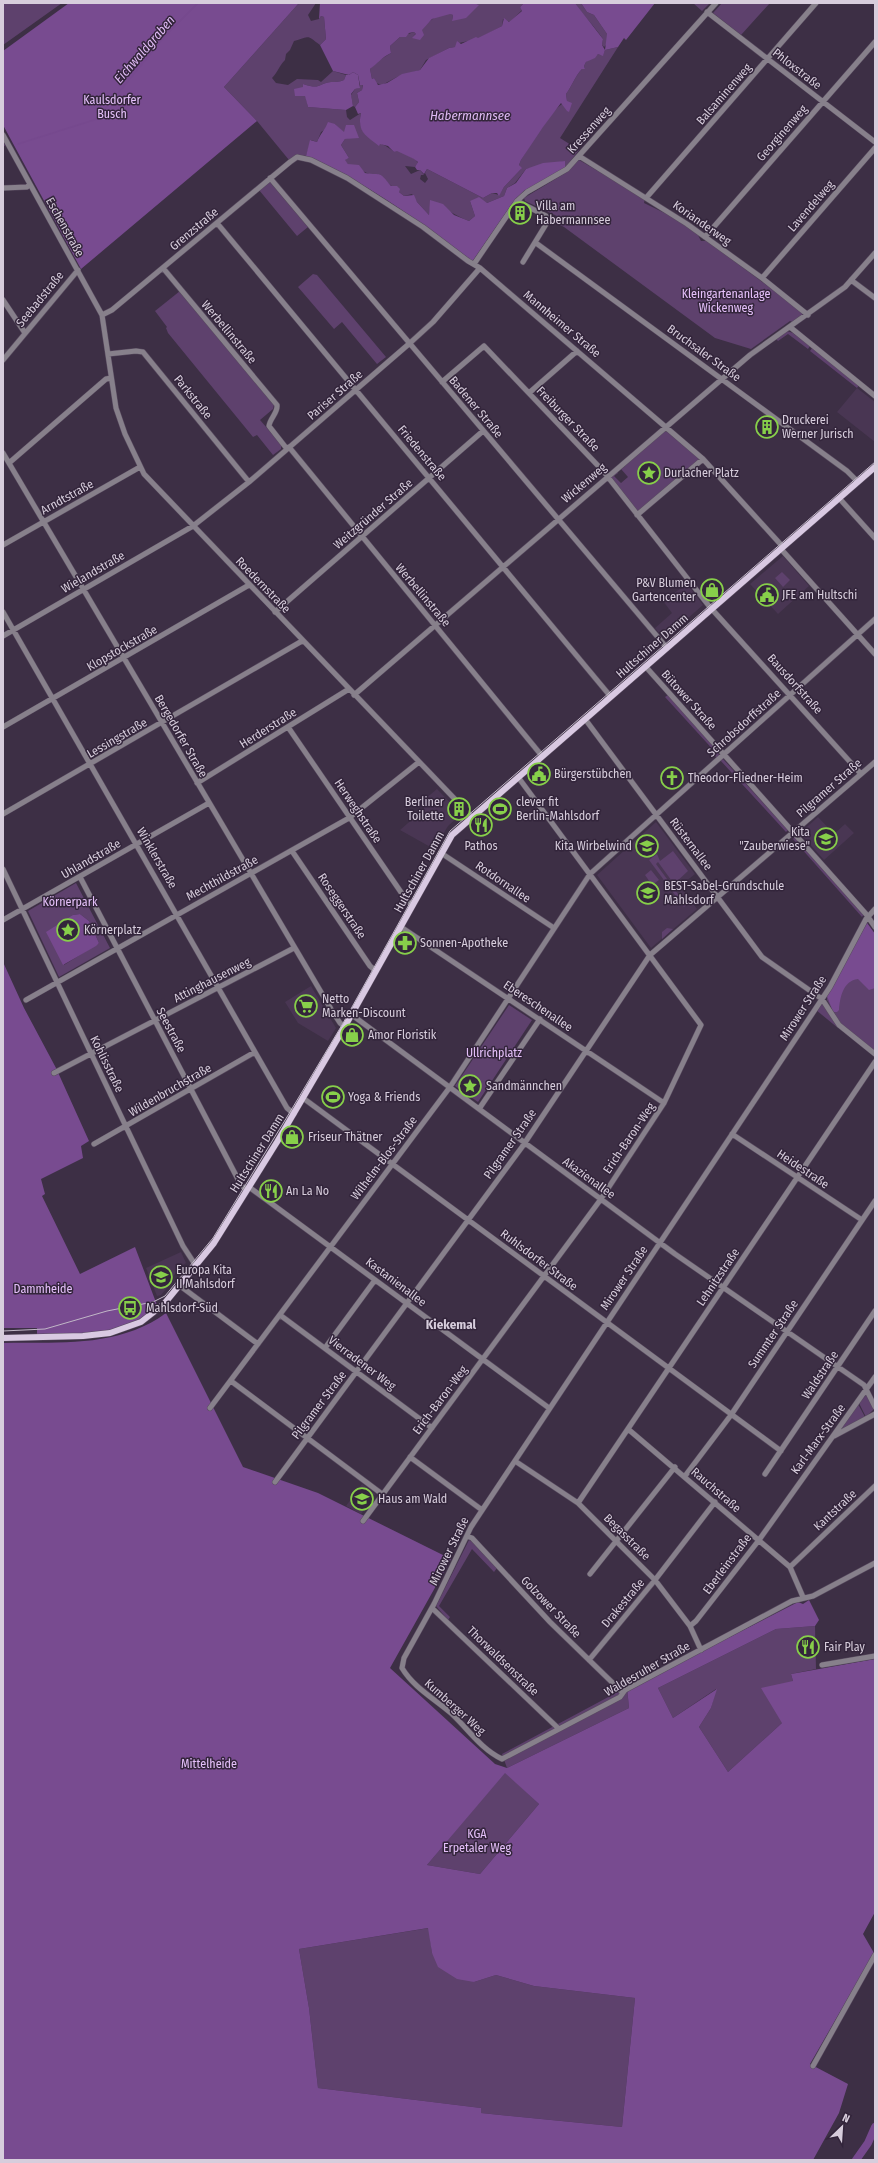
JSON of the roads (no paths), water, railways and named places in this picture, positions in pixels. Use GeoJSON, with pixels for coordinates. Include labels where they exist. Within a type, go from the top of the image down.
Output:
{"type":"FeatureCollection","features":[{"type":"Feature","properties":{"kind":"main road","name":"Hultschiner Damm"},"geometry":{"type":"LineString","coordinates":[[3,1338],[100,1335],[130,1327],[156,1312],[214,1243],[304,1098],[452,835],[875,467]]}},
{"type":"Feature","properties":{"kind":"street","name":"Kressenweg"},"geometry":{"type":"LineString","coordinates":[[474,264],[517,200],[532,188],[567,169],[716,3]]}},
{"type":"Feature","properties":{"kind":"street","name":"Balsaminenweg"},"geometry":{"type":"LineString","coordinates":[[646,198],[816,3]]}},
{"type":"Feature","properties":{"kind":"street","name":"Phloxstraße"},"geometry":{"type":"LineString","coordinates":[[708,12],[875,142]]}},
{"type":"Feature","properties":{"kind":"street","name":"Georginenweg"},"geometry":{"type":"LineString","coordinates":[[705,237],[875,42]]}},
{"type":"Feature","properties":{"kind":"street","name":"Eschenstraße"},"geometry":{"type":"LineString","coordinates":[[3,135],[102,315],[106,330]]}},
{"type":"Feature","properties":{"kind":"street","name":"Lavendelweg"},"geometry":{"type":"LineString","coordinates":[[762,278],[875,148]]}},
{"type":"Feature","properties":{"kind":"street","name":"Korianderweg"},"geometry":{"type":"LineString","coordinates":[[580,156],[705,237],[762,278],[808,314]]}},
{"type":"Feature","properties":{"kind":"street","name":"Grenzstraße"},"geometry":{"type":"LineString","coordinates":[[102,315],[112,310],[297,157]]}},
{"type":"Feature","properties":{"kind":"street","name":"Mannheimer Straße"},"geometry":{"type":"LineString","coordinates":[[297,157],[311,160],[348,178],[423,227],[480,268],[666,426],[703,459],[875,654]]}},
{"type":"Feature","properties":{"kind":"street","name":"Badener Straße"},"geometry":{"type":"LineString","coordinates":[[270,178],[668,648]]}},
{"type":"Feature","properties":{"kind":"street"},"geometry":{"type":"LineString","coordinates":[[3,188],[27,187],[30,184]]}},
{"type":"Feature","properties":{"kind":"street"},"geometry":{"type":"LineString","coordinates":[[517,200],[546,216],[547,223],[523,262]]}},
{"type":"Feature","properties":{"kind":"street","name":"Friedenstraße"},"geometry":{"type":"LineString","coordinates":[[217,223],[611,697]]}},
{"type":"Feature","properties":{"kind":"street","name":"Bruchsaler Straße"},"geometry":{"type":"LineString","coordinates":[[536,243],[847,471],[858,482]]}},
{"type":"Feature","properties":{"kind":"street","name":"Wickenweg"},"geometry":{"type":"LineString","coordinates":[[354,695],[502,565],[758,349],[834,295],[851,280],[875,253]]}},
{"type":"Feature","properties":{"kind":"street","name":"Werbellinstraße"},"geometry":{"type":"LineString","coordinates":[[163,268],[277,405],[276,411],[269,421],[269,426],[542,756]]}},
{"type":"Feature","properties":{"kind":"street","name":"Pariser Straße"},"geometry":{"type":"LineString","coordinates":[[193,526],[249,482],[410,343],[433,322],[480,268]]}},
{"type":"Feature","properties":{"kind":"street","name":"Seebadstraße"},"geometry":{"type":"LineString","coordinates":[[3,360],[78,270]]}},
{"type":"Feature","properties":{"kind":"street"},"geometry":{"type":"LineString","coordinates":[[851,280],[875,298]]}},
{"type":"Feature","properties":{"kind":"street"},"geometry":{"type":"LineString","coordinates":[[3,300],[25,333]]}},
{"type":"Feature","properties":{"kind":"street"},"geometry":{"type":"LineString","coordinates":[[790,327],[875,396]]}},
{"type":"Feature","properties":{"kind":"street","name":"Roedernstraße"},"geometry":{"type":"LineString","coordinates":[[106,330],[111,378],[119,421],[140,467],[193,526],[302,641],[472,817]]}},
{"type":"Feature","properties":{"kind":"street","name":"Freiburger Straße"},"geometry":{"type":"LineString","coordinates":[[442,382],[484,346],[607,476],[712,608]]}},
{"type":"Feature","properties":{"kind":"street","name":"Parkstraße"},"geometry":{"type":"LineString","coordinates":[[108,354],[136,351],[144,352],[249,482]]}},
{"type":"Feature","properties":{"kind":"street"},"geometry":{"type":"LineString","coordinates":[[529,393],[578,351]]}},
{"type":"Feature","properties":{"kind":"street"},"geometry":{"type":"LineString","coordinates":[[9,463],[106,379],[111,378]]}},
{"type":"Feature","properties":{"kind":"street","name":"Weitzgründer Straße"},"geometry":{"type":"LineString","coordinates":[[275,612],[483,431]]}},
{"type":"Feature","properties":{"kind":"street","name":"Bergedorfer Straße"},"geometry":{"type":"LineString","coordinates":[[3,453],[294,948],[335,1016],[345,1027]]}},
{"type":"Feature","properties":{"kind":"street"},"geometry":{"type":"LineString","coordinates":[[637,515],[703,459]]}},
{"type":"Feature","properties":{"kind":"street","name":"Arndtstraße"},"geometry":{"type":"LineString","coordinates":[[3,545],[140,467]]}},
{"type":"Feature","properties":{"kind":"street"},"geometry":{"type":"LineString","coordinates":[[839,498],[875,538]]}},
{"type":"Feature","properties":{"kind":"street","name":"Wielandstraße"},"geometry":{"type":"LineString","coordinates":[[3,636],[193,526]]}},
{"type":"Feature","properties":{"kind":"street","name":"Klopstockstraße"},"geometry":{"type":"LineString","coordinates":[[3,727],[249,585]]}},
{"type":"Feature","properties":{"kind":"street","name":"Bausdorfstraße"},"geometry":{"type":"LineString","coordinates":[[712,608],[861,774]]}},
{"type":"Feature","properties":{"kind":"street","name":"Winklerstraße"},"geometry":{"type":"LineString","coordinates":[[3,612],[92,764],[287,1108],[294,1114]]}},
{"type":"Feature","properties":{"kind":"street","name":"Schrobsdorffstraße"},"geometry":{"type":"LineString","coordinates":[[590,874],[875,619]]}},
{"type":"Feature","properties":{"kind":"street","name":"Lessingstraße"},"geometry":{"type":"LineString","coordinates":[[3,814],[92,764],[302,641]]}},
{"type":"Feature","properties":{"kind":"street","name":"Bütower Straße"},"geometry":{"type":"LineString","coordinates":[[646,667],[868,916],[875,927]]}},
{"type":"Feature","properties":{"kind":"street","name":"Herderstraße"},"geometry":{"type":"LineString","coordinates":[[197,783],[348,689]]}},
{"type":"Feature","properties":{"kind":"street","name":"Rüsternallee"},"geometry":{"type":"LineString","coordinates":[[585,719],[762,957],[822,999],[839,1025],[875,1054]]}},
{"type":"Feature","properties":{"kind":"street","name":"Herweghstraße"},"geometry":{"type":"LineString","coordinates":[[288,727],[407,901],[413,905]]}},
{"type":"Feature","properties":{"kind":"street","name":"Mechthildstraße"},"geometry":{"type":"LineString","coordinates":[[26,1000],[349,818],[419,762]]}},
{"type":"Feature","properties":{"kind":"street","name":"Pilgramer Straße"},"geometry":{"type":"LineString","coordinates":[[275,1482],[469,1220],[524,1143],[650,955],[875,762]]}},
{"type":"Feature","properties":{"kind":"street","name":"Erich-Baron-Weg"},"geometry":{"type":"LineString","coordinates":[[363,1521],[601,1199],[664,1103],[701,1025],[518,777]]}},
{"type":"Feature","properties":{"kind":"street","name":"Uhlandstraße"},"geometry":{"type":"LineString","coordinates":[[3,920],[209,804]]}},
{"type":"Feature","properties":{"kind":"street","name":"Roseggerstraße"},"geometry":{"type":"LineString","coordinates":[[292,851],[370,966],[376,971]]}},
{"type":"Feature","properties":{"kind":"street","name":"Rotdornallee"},"geometry":{"type":"LineString","coordinates":[[441,853],[554,928]]}},
{"type":"Feature","properties":{"kind":"street","name":"Kohlisstraße"},"geometry":{"type":"LineString","coordinates":[[3,869],[183,1246],[196,1266]]}},
{"type":"Feature","properties":{"kind":"street","name":"Wilhelm-Blos-Straße"},"geometry":{"type":"LineString","coordinates":[[210,1408],[450,1087],[590,874]]}},
{"type":"Feature","properties":{"kind":"street","name":"Seestraße"},"geometry":{"type":"LineString","coordinates":[[80,877],[241,1185],[248,1188]]}},
{"type":"Feature","properties":{"kind":"street","name":"Mirower Straße"},"geometry":{"type":"LineString","coordinates":[[402,1664],[432,1608],[470,1527],[822,999],[868,916],[875,909]]}},
{"type":"Feature","properties":{"kind":"street","name":"Ebereschenallee"},"geometry":{"type":"LineString","coordinates":[[401,927],[664,1103]]}},
{"type":"Feature","properties":{"kind":"street","name":"Attinghausenweg"},"geometry":{"type":"LineString","coordinates":[[54,1073],[294,948]]}},
{"type":"Feature","properties":{"kind":"street","name":"Akazienallee"},"geometry":{"type":"LineString","coordinates":[[352,1015],[660,1243],[867,1389]]}},
{"type":"Feature","properties":{"kind":"street"},"geometry":{"type":"LineString","coordinates":[[479,1109],[540,1019]]}},
{"type":"Feature","properties":{"kind":"street","name":"Wildenbruchstraße"},"geometry":{"type":"LineString","coordinates":[[94,1144],[255,1052]]}},
{"type":"Feature","properties":{"kind":"street","name":"Lehnitzstraße"},"geometry":{"type":"LineString","coordinates":[[578,1503],[722,1287],[875,1062]]}},
{"type":"Feature","properties":{"kind":"street","name":"Ruhlsdorfer Straße"},"geometry":{"type":"LineString","coordinates":[[304,1098],[731,1415],[781,1450]]}},
{"type":"Feature","properties":{"kind":"street","name":"Heidestraße"},"geometry":{"type":"LineString","coordinates":[[732,1134],[862,1220]]}},
{"type":"Feature","properties":{"kind":"street","name":"Kastanienallee"},"geometry":{"type":"LineString","coordinates":[[248,1188],[331,1246],[482,1360],[549,1408]]}},
{"type":"Feature","properties":{"kind":"street","name":"Summter Straße"},"geometry":{"type":"LineString","coordinates":[[685,1476],[731,1415],[875,1201]]}},
{"type":"Feature","properties":{"kind":"street"},"geometry":{"type":"LineString","coordinates":[[325,1348],[375,1280]]}},
{"type":"Feature","properties":{"kind":"street"},"geometry":{"type":"LineString","coordinates":[[179,1285],[258,1344]]}},
{"type":"Feature","properties":{"kind":"street","name":"Waldstraße"},"geometry":{"type":"LineString","coordinates":[[765,1474],[875,1311]]}},
{"type":"Feature","properties":{"kind":"street","name":"Vierradener Weg"},"geometry":{"type":"LineString","coordinates":[[280,1314],[432,1428]]}},
{"type":"Feature","properties":{"kind":"street","name":"Karl-Marx-Straße"},"geometry":{"type":"LineString","coordinates":[[778,1513],[875,1377]]}},
{"type":"Feature","properties":{"kind":"street"},"geometry":{"type":"LineString","coordinates":[[231,1381],[382,1494]]}},
{"type":"Feature","properties":{"kind":"street"},"geometry":{"type":"LineString","coordinates":[[867,1389],[875,1407]]}},
{"type":"Feature","properties":{"kind":"street"},"geometry":{"type":"LineString","coordinates":[[833,1437],[875,1414]]}},
{"type":"Feature","properties":{"kind":"street","name":"Rauchstraße"},"geometry":{"type":"LineString","coordinates":[[628,1429],[675,1467],[790,1567],[803,1598]]}},
{"type":"Feature","properties":{"kind":"street"},"geometry":{"type":"LineString","coordinates":[[410,1457],[482,1510]]}},
{"type":"Feature","properties":{"kind":"street","name":"Begasstraße"},"geometry":{"type":"LineString","coordinates":[[515,1461],[578,1503],[655,1580],[690,1626],[701,1650]]}},
{"type":"Feature","properties":{"kind":"street"},"geometry":{"type":"LineString","coordinates":[[590,1574],[617,1542],[675,1467]]}},
{"type":"Feature","properties":{"kind":"street","name":"Kantstraße"},"geometry":{"type":"LineString","coordinates":[[790,1567],[875,1486]]}},
{"type":"Feature","properties":{"kind":"street","name":"Drakestraße"},"geometry":{"type":"LineString","coordinates":[[589,1660],[655,1580],[715,1502]]}},
{"type":"Feature","properties":{"kind":"street","name":"Eberleinstraße"},"geometry":{"type":"LineString","coordinates":[[690,1626],[696,1622],[778,1513]]}},
{"type":"Feature","properties":{"kind":"street","name":"Golzower Straße"},"geometry":{"type":"LineString","coordinates":[[467,1536],[472,1538],[550,1622],[622,1692]]}},
{"type":"Feature","properties":{"kind":"street","name":"Waldesruher Straße"},"geometry":{"type":"LineString","coordinates":[[502,1759],[620,1697],[622,1692],[792,1601],[813,1596],[875,1563]]}},
{"type":"Feature","properties":{"kind":"street","name":"Thorwaldsenstraße"},"geometry":{"type":"LineString","coordinates":[[432,1608],[559,1729]]}},
{"type":"Feature","properties":{"kind":"street"},"geometry":{"type":"LineString","coordinates":[[822,1665],[875,1656]]}},
{"type":"Feature","properties":{"kind":"street","name":"Kumberger Weg"},"geometry":{"type":"LineString","coordinates":[[402,1664],[405,1673],[421,1689],[452,1715],[485,1748],[502,1759]]}},
{"type":"Feature","properties":{"kind":"street"},"geometry":{"type":"LineString","coordinates":[[813,2066],[875,1955]]}},
{"type":"Feature","properties":{"kind":"water","name":"Habermannsee"},"geometry":{"type":"Polygon","coordinates":[[[320,3],[474,3],[479,5],[466,18],[452,21],[453,15],[450,14],[432,19],[422,30],[424,35],[420,40],[412,38],[416,34],[414,32],[409,33],[406,37],[400,37],[390,46],[391,53],[370,69],[372,79],[374,78],[378,85],[387,83],[402,74],[420,70],[429,58],[449,48],[455,47],[457,41],[461,44],[476,37],[478,38],[502,26],[504,18],[509,22],[522,11],[520,7],[524,3],[575,3],[603,39],[602,45],[605,50],[603,56],[598,54],[595,58],[586,62],[584,66],[585,69],[582,69],[575,78],[566,94],[567,101],[572,103],[569,112],[561,103],[521,160],[519,165],[522,168],[504,187],[499,196],[497,193],[492,193],[483,198],[427,169],[424,174],[415,167],[418,162],[414,159],[397,151],[394,152],[388,146],[380,144],[379,146],[366,136],[360,125],[361,113],[358,114],[355,107],[359,102],[357,93],[362,90],[363,85],[360,85],[358,75],[353,72],[349,75],[333,71],[320,45],[326,39],[324,17],[321,16],[319,19],[320,3]]]}},
{"type":"Feature","properties":{"kind":"water"},"geometry":{"type":"Polygon","coordinates":[[[80,914],[89,921],[99,943],[63,965],[46,932],[73,915],[80,914]]]}},
{"type":"Feature","properties":{"kind":"waterway","name":"Eichwaldgraben"},"geometry":{"type":"LineString","coordinates":[[18,144],[97,119],[164,37],[198,3]]}},
{"type":"Feature","properties":{"kind":"waterway"},"geometry":{"type":"LineString","coordinates":[[856,2160],[868,2143],[875,2127]]}},
{"type":"Feature","properties":{"kind":"tram line"},"geometry":{"type":"LineString","coordinates":[[3,1331],[45,1329],[107,1311],[153,1302],[165,1296],[213,1238],[342,1025],[450,831],[875,462]]}},
{"type":"Feature","properties":{"kind":"place","name":"Villa am Habermannsee"},"geometry":{"type":"Point","coordinates":[520,213]}},
{"type":"Feature","properties":{"kind":"place","name":"Druckerei Werner Jurisch"},"geometry":{"type":"Point","coordinates":[767,427]}},
{"type":"Feature","properties":{"kind":"place","name":"Durlacher Platz"},"geometry":{"type":"Point","coordinates":[649,473]}},
{"type":"Feature","properties":{"kind":"place","name":"P&V Blumen Gartencenter"},"geometry":{"type":"Point","coordinates":[712,590]}},
{"type":"Feature","properties":{"kind":"place","name":"JFE am Hultschi"},"geometry":{"type":"Point","coordinates":[767,595]}},
{"type":"Feature","properties":{"kind":"place","name":"Bürgerstübchen"},"geometry":{"type":"Point","coordinates":[539,774]}},
{"type":"Feature","properties":{"kind":"place","name":"Theodor-Fliedner-Heim"},"geometry":{"type":"Point","coordinates":[672,778]}},
{"type":"Feature","properties":{"kind":"place","name":"Berliner Toilette"},"geometry":{"type":"Point","coordinates":[459,809]}},
{"type":"Feature","properties":{"kind":"place","name":"clever fit Berlin-Mahlsdorf"},"geometry":{"type":"Point","coordinates":[500,809]}},
{"type":"Feature","properties":{"kind":"place","name":"Pathos"},"geometry":{"type":"Point","coordinates":[481,825]}},
{"type":"Feature","properties":{"kind":"place","name":"Kita \"Zauberwiese\""},"geometry":{"type":"Point","coordinates":[826,839]}},
{"type":"Feature","properties":{"kind":"place","name":"Kita Wirbelwind"},"geometry":{"type":"Point","coordinates":[647,846]}},
{"type":"Feature","properties":{"kind":"place","name":"BEST-Sabel-Grundschule Mahlsdorf"},"geometry":{"type":"Point","coordinates":[648,893]}},
{"type":"Feature","properties":{"kind":"place","name":"Körnerplatz"},"geometry":{"type":"Point","coordinates":[68,930]}},
{"type":"Feature","properties":{"kind":"place","name":"Sonnen-Apotheke"},"geometry":{"type":"Point","coordinates":[405,943]}},
{"type":"Feature","properties":{"kind":"place","name":"Netto Marken-Discount"},"geometry":{"type":"Point","coordinates":[306,1006]}},
{"type":"Feature","properties":{"kind":"place","name":"Amor Floristik"},"geometry":{"type":"Point","coordinates":[352,1035]}},
{"type":"Feature","properties":{"kind":"place","name":"Sandmännchen"},"geometry":{"type":"Point","coordinates":[470,1086]}},
{"type":"Feature","properties":{"kind":"place","name":"Yoga & Friends"},"geometry":{"type":"Point","coordinates":[333,1097]}},
{"type":"Feature","properties":{"kind":"place","name":"Friseur Thätner"},"geometry":{"type":"Point","coordinates":[292,1137]}},
{"type":"Feature","properties":{"kind":"place","name":"An La No"},"geometry":{"type":"Point","coordinates":[271,1191]}},
{"type":"Feature","properties":{"kind":"place","name":"Europa Kita II Mahlsdorf"},"geometry":{"type":"Point","coordinates":[161,1277]}},
{"type":"Feature","properties":{"kind":"place","name":"Mahlsdorf-Süd"},"geometry":{"type":"Point","coordinates":[130,1308]}},
{"type":"Feature","properties":{"kind":"place","name":"Haus am Wald"},"geometry":{"type":"Point","coordinates":[362,1499]}},
{"type":"Feature","properties":{"kind":"place","name":"Fair Play"},"geometry":{"type":"Point","coordinates":[808,1647]}},
{"type":"Feature","properties":{"kind":"district","name":"Kiekemal"},"geometry":{"type":"Point","coordinates":[451,1324]}},
{"type":"Feature","properties":{"kind":"park label","name":"Kaulsdorfer Busch"},"geometry":{"type":"Point","coordinates":[112,107]}},
{"type":"Feature","properties":{"kind":"park label","name":"Kleingartenanlage Wickenweg"},"geometry":{"type":"Point","coordinates":[726,301]}},
{"type":"Feature","properties":{"kind":"park label","name":"Körnerpark"},"geometry":{"type":"Point","coordinates":[70,902]}},
{"type":"Feature","properties":{"kind":"park label","name":"Ullrichplatz"},"geometry":{"type":"Point","coordinates":[494,1053]}},
{"type":"Feature","properties":{"kind":"park label","name":"Dammheide"},"geometry":{"type":"Point","coordinates":[43,1289]}},
{"type":"Feature","properties":{"kind":"park label","name":"Mittelheide"},"geometry":{"type":"Point","coordinates":[209,1764]}},
{"type":"Feature","properties":{"kind":"park label","name":"KGA Erpetaler Weg"},"geometry":{"type":"Point","coordinates":[477,1841]}}]}
